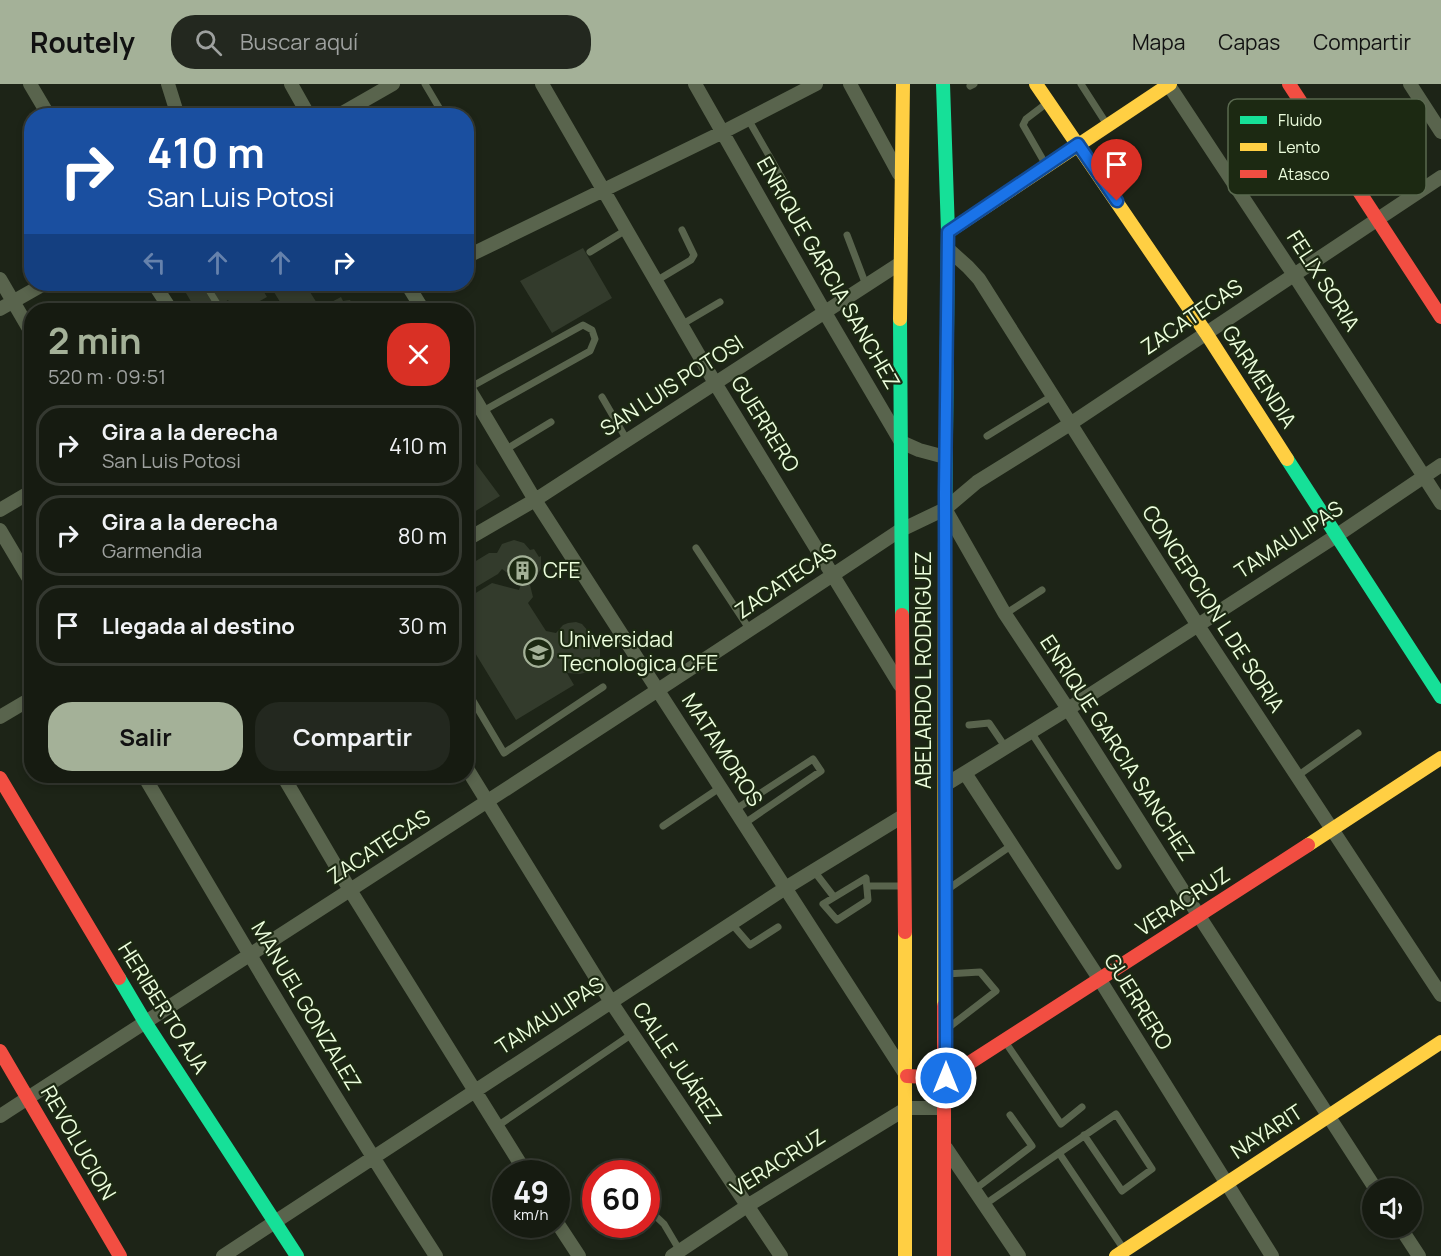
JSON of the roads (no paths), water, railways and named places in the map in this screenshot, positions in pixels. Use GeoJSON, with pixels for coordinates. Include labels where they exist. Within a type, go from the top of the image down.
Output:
{"type":"FeatureCollection","features":[{"type":"Feature","properties":{"kind":"main road","name":"ABELARDO L RODRIGUEZ"},"geometry":{"type":"LineString","coordinates":[[903,84],[899,264],[901,442],[899,531],[907,1076],[905,1256]]}},
{"type":"Feature","properties":{"kind":"main road","name":"ABELARDO L RODRIGUEZ"},"geometry":{"type":"LineString","coordinates":[[943,84],[948,232],[945,458],[944,1256]]}},
{"type":"Feature","properties":{"kind":"main road","name":"GARMENDIA"},"geometry":{"type":"LineString","coordinates":[[1036,84],[1206,333],[1441,697]]}},
{"type":"Feature","properties":{"kind":"main road"},"geometry":{"type":"LineString","coordinates":[[948,232],[1169,84]]}},
{"type":"Feature","properties":{"kind":"main road"},"geometry":{"type":"LineString","coordinates":[[1289,84],[1299,99]]}},
{"type":"Feature","properties":{"kind":"main road"},"geometry":{"type":"LineString","coordinates":[[1361,195],[1441,317]]}},
{"type":"Feature","properties":{"kind":"main road","name":"VERACRUZ"},"geometry":{"type":"LineString","coordinates":[[946,1078],[1441,758]]}},
{"type":"Feature","properties":{"kind":"main road","name":"HERIBERTO AJA"},"geometry":{"type":"LineString","coordinates":[[0,778],[145,1022],[297,1256]]}},
{"type":"Feature","properties":{"kind":"main road","name":"NAYARIT"},"geometry":{"type":"LineString","coordinates":[[1120,1253],[1441,1042]]}},
{"type":"Feature","properties":{"kind":"main road","name":"REVOLUCION"},"geometry":{"type":"LineString","coordinates":[[0,1051],[120,1256]]}},
{"type":"Feature","properties":{"kind":"main road"},"geometry":{"type":"LineString","coordinates":[[907,1076],[946,1078]]}},
{"type":"Feature","properties":{"kind":"street"},"geometry":{"type":"LineString","coordinates":[[30,84],[44,108]]}},
{"type":"Feature","properties":{"kind":"street"},"geometry":{"type":"LineString","coordinates":[[168,84],[176,108]]}},
{"type":"Feature","properties":{"kind":"street"},"geometry":{"type":"LineString","coordinates":[[291,84],[304,108]]}},
{"type":"Feature","properties":{"kind":"street"},"geometry":{"type":"LineString","coordinates":[[351,108],[393,84]]}},
{"type":"Feature","properties":{"kind":"street","name":"GUERRERO"},"geometry":{"type":"LineString","coordinates":[[542,84],[715,383],[903,690]]}},
{"type":"Feature","properties":{"kind":"street","name":"ENRIQUE GARCIA SANCHEZ"},"geometry":{"type":"LineString","coordinates":[[695,84],[824,312],[901,442]]}},
{"type":"Feature","properties":{"kind":"street"},"geometry":{"type":"LineString","coordinates":[[474,253],[723,132],[816,84]]}},
{"type":"Feature","properties":{"kind":"street"},"geometry":{"type":"LineString","coordinates":[[850,84],[901,177]]}},
{"type":"Feature","properties":{"kind":"street","name":"FELIX SORIA"},"geometry":{"type":"LineString","coordinates":[[1169,84],[1228,174]]}},
{"type":"Feature","properties":{"kind":"street"},"geometry":{"type":"LineString","coordinates":[[1410,84],[1420,99]]}},
{"type":"Feature","properties":{"kind":"street"},"geometry":{"type":"LineString","coordinates":[[1426,109],[1441,132]]}},
{"type":"Feature","properties":{"kind":"street","name":"ZACATECAS"},"geometry":{"type":"LineString","coordinates":[[1426,187],[1441,177]]}},
{"type":"Feature","properties":{"kind":"street","name":"FELIX SORIA"},"geometry":{"type":"LineString","coordinates":[[1242,195],[1441,502]]}},
{"type":"Feature","properties":{"kind":"street","name":"ZACATECAS"},"geometry":{"type":"LineString","coordinates":[[0,1116],[659,691],[899,531],[945,509],[977,482],[1070,424],[1414,195]]}},
{"type":"Feature","properties":{"kind":"street","name":"CONCEPCION L DE SORIA"},"geometry":{"type":"LineString","coordinates":[[948,249],[979,279],[1197,624],[1441,995]]}},
{"type":"Feature","properties":{"kind":"street","name":"SAN LUIS POTOSI"},"geometry":{"type":"LineString","coordinates":[[474,535],[535,500],[899,264]]}},
{"type":"Feature","properties":{"kind":"street"},"geometry":{"type":"LineString","coordinates":[[0,279],[24,321]]}},
{"type":"Feature","properties":{"kind":"street"},"geometry":{"type":"LineString","coordinates":[[0,309],[32,291]]}},
{"type":"Feature","properties":{"kind":"street","name":"MATAMOROS"},"geometry":{"type":"LineString","coordinates":[[474,396],[535,500],[907,1076]]}},
{"type":"Feature","properties":{"kind":"street"},"geometry":{"type":"LineString","coordinates":[[901,442],[945,458]]}},
{"type":"Feature","properties":{"kind":"street","name":"TAMAULIPAS"},"geometry":{"type":"LineString","coordinates":[[945,785],[1068,709],[1336,536],[1441,465]]}},
{"type":"Feature","properties":{"kind":"street"},"geometry":{"type":"LineString","coordinates":[[0,510],[24,496]]}},
{"type":"Feature","properties":{"kind":"street","name":"ENRIQUE GARCIA SANCHEZ"},"geometry":{"type":"LineString","coordinates":[[945,509],[1005,614],[1369,1178]]}},
{"type":"Feature","properties":{"kind":"street"},"geometry":{"type":"LineString","coordinates":[[0,530],[24,570]]}},
{"type":"Feature","properties":{"kind":"street"},"geometry":{"type":"LineString","coordinates":[[0,717],[24,703]]}},
{"type":"Feature","properties":{"kind":"street","name":"GUERRERO"},"geometry":{"type":"LineString","coordinates":[[965,773],[1100,980],[1272,1256]]}},
{"type":"Feature","properties":{"kind":"street","name":"CALLE JUÁREZ"},"geometry":{"type":"LineString","coordinates":[[474,779],[611,1002],[781,1256]]}},
{"type":"Feature","properties":{"kind":"street","name":"MANUEL GONZALEZ"},"geometry":{"type":"LineString","coordinates":[[148,783],[372,1157],[436,1256]]}},
{"type":"Feature","properties":{"kind":"street"},"geometry":{"type":"LineString","coordinates":[[287,783],[350,890],[518,1160]]}},
{"type":"Feature","properties":{"kind":"street","name":"TAMAULIPAS"},"geometry":{"type":"LineString","coordinates":[[223,1256],[787,887],[903,816]]}},
{"type":"Feature","properties":{"kind":"street"},"geometry":{"type":"LineString","coordinates":[[907,1108],[944,1108]]}},
{"type":"Feature","properties":{"kind":"street","name":"VERACRUZ"},"geometry":{"type":"LineString","coordinates":[[676,1253],[747,1206],[907,1108]]}},
{"type":"Feature","properties":{"kind":"street"},"geometry":{"type":"LineString","coordinates":[[944,1143],[1019,1256]]}},
{"type":"Feature","properties":{"kind":"street"},"geometry":{"type":"LineString","coordinates":[[567,1238],[579,1256]]}},
{"type":"Feature","properties":{"kind":"street"},"geometry":{"type":"LineString","coordinates":[[1407,1238],[1419,1256]]}},
{"type":"Feature","properties":{"kind":"lane"},"geometry":{"type":"LineString","coordinates":[[425,84],[439,108]]}},
{"type":"Feature","properties":{"kind":"lane"},"geometry":{"type":"LineString","coordinates":[[1081,84],[1108,125]]}},
{"type":"Feature","properties":{"kind":"lane"},"geometry":{"type":"LineString","coordinates":[[1047,165],[1023,125],[1026,119],[1049,101]]}},
{"type":"Feature","properties":{"kind":"lane"},"geometry":{"type":"LineString","coordinates":[[748,119],[784,182]]}},
{"type":"Feature","properties":{"kind":"lane"},"geometry":{"type":"LineString","coordinates":[[590,252],[626,230]]}},
{"type":"Feature","properties":{"kind":"lane"},"geometry":{"type":"LineString","coordinates":[[656,281],[692,260],[694,255],[682,230]]}},
{"type":"Feature","properties":{"kind":"lane"},"geometry":{"type":"LineString","coordinates":[[847,235],[866,285]]}},
{"type":"Feature","properties":{"kind":"lane"},"geometry":{"type":"LineString","coordinates":[[681,325],[720,302]]}},
{"type":"Feature","properties":{"kind":"lane"},"geometry":{"type":"LineString","coordinates":[[474,383],[583,325],[592,330],[595,339],[590,351],[483,411]]}},
{"type":"Feature","properties":{"kind":"lane"},"geometry":{"type":"LineString","coordinates":[[987,436],[1052,396]]}},
{"type":"Feature","properties":{"kind":"lane"},"geometry":{"type":"LineString","coordinates":[[602,397],[627,440]]}},
{"type":"Feature","properties":{"kind":"lane"},"geometry":{"type":"LineString","coordinates":[[505,450],[551,422]]}},
{"type":"Feature","properties":{"kind":"lane"},"geometry":{"type":"LineString","coordinates":[[696,548],[750,630]]}},
{"type":"Feature","properties":{"kind":"lane"},"geometry":{"type":"LineString","coordinates":[[1005,614],[1042,590]]}},
{"type":"Feature","properties":{"kind":"lane"},"geometry":{"type":"LineString","coordinates":[[475,703],[504,753],[603,687]]}},
{"type":"Feature","properties":{"kind":"lane"},"geometry":{"type":"LineString","coordinates":[[969,725],[989,723],[1006,748]]}},
{"type":"Feature","properties":{"kind":"lane"},"geometry":{"type":"LineString","coordinates":[[1031,732],[1118,866]]}},
{"type":"Feature","properties":{"kind":"lane"},"geometry":{"type":"LineString","coordinates":[[1296,777],[1358,733]]}},
{"type":"Feature","properties":{"kind":"lane"},"geometry":{"type":"LineString","coordinates":[[736,809],[813,759],[821,771],[745,823]]}},
{"type":"Feature","properties":{"kind":"lane"},"geometry":{"type":"LineString","coordinates":[[663,826],[721,787]]}},
{"type":"Feature","properties":{"kind":"lane"},"geometry":{"type":"LineString","coordinates":[[945,891],[1012,844]]}},
{"type":"Feature","properties":{"kind":"lane"},"geometry":{"type":"LineString","coordinates":[[814,870],[834,897]]}},
{"type":"Feature","properties":{"kind":"lane"},"geometry":{"type":"LineString","coordinates":[[866,878],[868,900],[837,920],[823,904],[834,897],[866,878]]}},
{"type":"Feature","properties":{"kind":"lane"},"geometry":{"type":"LineString","coordinates":[[867,886],[905,886]]}},
{"type":"Feature","properties":{"kind":"lane"},"geometry":{"type":"LineString","coordinates":[[731,924],[750,945],[778,927]]}},
{"type":"Feature","properties":{"kind":"lane"},"geometry":{"type":"LineString","coordinates":[[945,974],[980,972],[996,991],[946,1030]]}},
{"type":"Feature","properties":{"kind":"lane"},"geometry":{"type":"LineString","coordinates":[[496,1127],[632,1034]]}},
{"type":"Feature","properties":{"kind":"lane"},"geometry":{"type":"LineString","coordinates":[[1004,1041],[1060,1124],[1082,1107]]}},
{"type":"Feature","properties":{"kind":"lane"},"geometry":{"type":"LineString","coordinates":[[984,1205],[1084,1135],[1116,1114],[1152,1169],[1122,1191],[1084,1135]]}},
{"type":"Feature","properties":{"kind":"lane"},"geometry":{"type":"LineString","coordinates":[[974,1190],[1032,1146],[1011,1115]]}},
{"type":"Feature","properties":{"kind":"lane"},"geometry":{"type":"LineString","coordinates":[[1059,1154],[1120,1253]]}},
{"type":"Feature","properties":{"kind":"lane"},"geometry":{"type":"LineString","coordinates":[[660,1220],[664,1224],[676,1253]]}},
{"type":"Feature","properties":{"kind":"place","name":"CFE"},"geometry":{"type":"Point","coordinates":[522,571]}},
{"type":"Feature","properties":{"kind":"place","name":"Universidad Tecnologica CFE"},"geometry":{"type":"Point","coordinates":[538,652]}}]}
